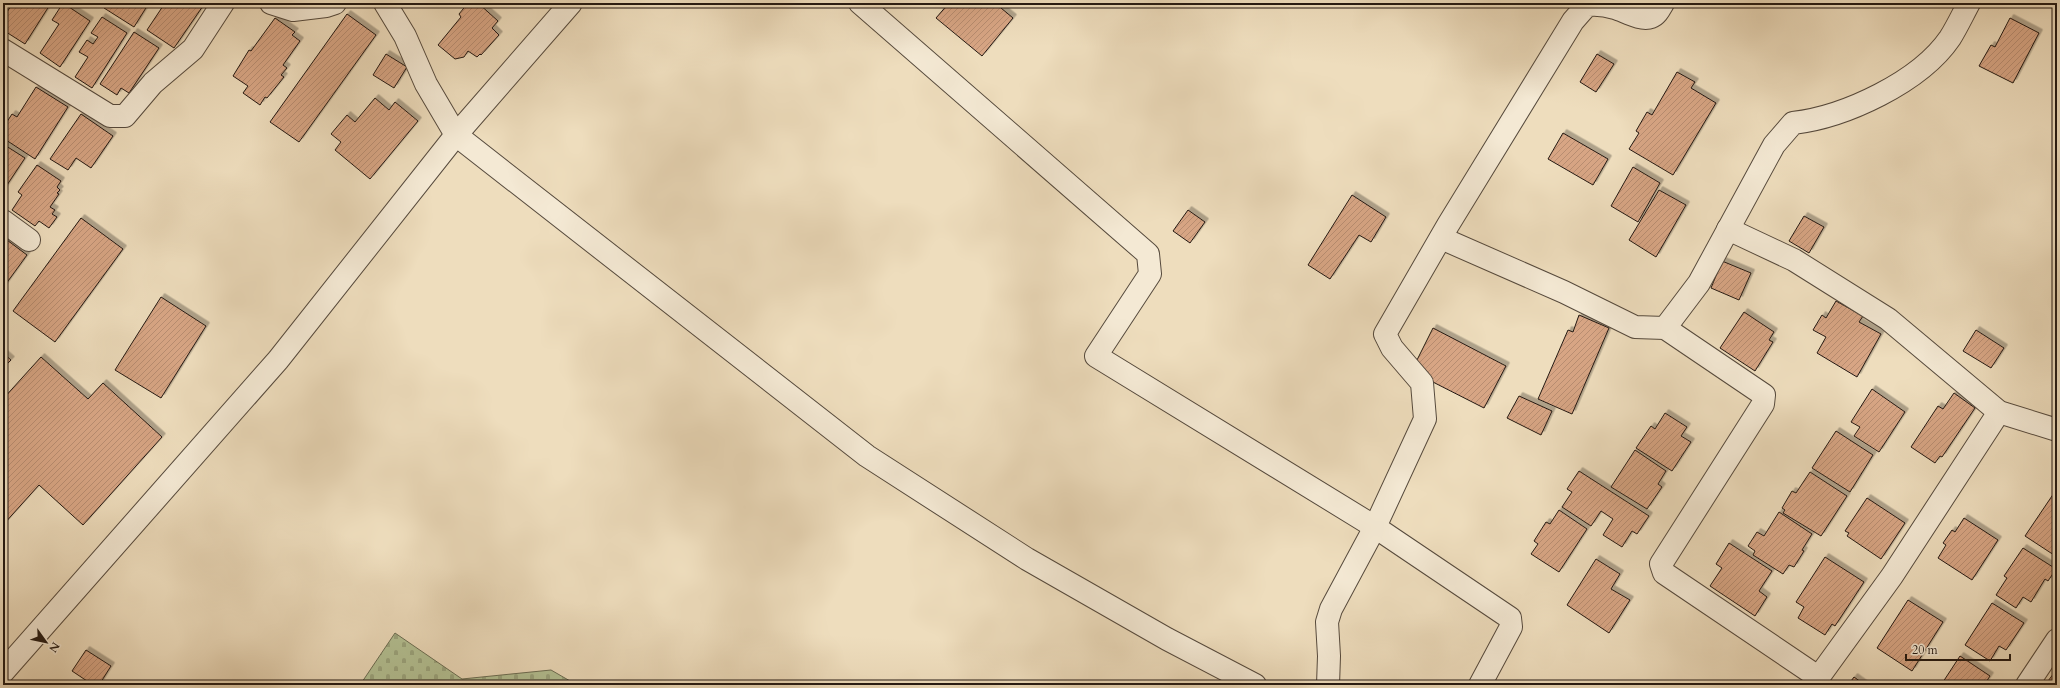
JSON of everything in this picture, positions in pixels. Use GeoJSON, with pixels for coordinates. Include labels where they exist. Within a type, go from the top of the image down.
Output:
{"type":"FeatureCollection","features":[{"type":"Feature","properties":{"kind":"street"},"geometry":{"type":"LineString","coordinates":[[3,50],[110,116],[125,116],[153,83],[193,49],[223,3]]}},
{"type":"Feature","properties":{"kind":"street"},"geometry":{"type":"LineString","coordinates":[[271,3],[293,10],[326,6],[335,3]]}},
{"type":"Feature","properties":{"kind":"street"},"geometry":{"type":"LineString","coordinates":[[384,3],[405,36],[426,84],[456,135],[867,456],[1027,559],[1167,639],[1255,685]]}},
{"type":"Feature","properties":{"kind":"street"},"geometry":{"type":"LineString","coordinates":[[3,672],[278,360],[456,135],[570,3]]}},
{"type":"Feature","properties":{"kind":"street"},"geometry":{"type":"LineString","coordinates":[[860,3],[1148,254],[1150,274],[1096,356],[1375,527],[1510,618],[1511,627],[1480,685]]}},
{"type":"Feature","properties":{"kind":"street"},"geometry":{"type":"LineString","coordinates":[[1328,685],[1329,656],[1327,622],[1331,609],[1375,527],[1425,419],[1422,383],[1392,348],[1385,334],[1441,238],[1573,21],[1587,5],[1598,4],[1614,7],[1642,18],[1650,18],[1656,15],[1664,3]]}},
{"type":"Feature","properties":{"kind":"street"},"geometry":{"type":"LineString","coordinates":[[1665,328],[1699,283],[1751,184],[1774,145],[1793,124],[1812,121],[1884,93],[1922,67],[1949,38],[1969,3]]}},
{"type":"Feature","properties":{"kind":"street"},"geometry":{"type":"LineString","coordinates":[[3,221],[29,240]]}},
{"type":"Feature","properties":{"kind":"street"},"geometry":{"type":"LineString","coordinates":[[1728,230],[1794,260],[1888,319],[1999,412],[2057,430]]}},
{"type":"Feature","properties":{"kind":"street"},"geometry":{"type":"LineString","coordinates":[[1441,238],[1564,292],[1635,327],[1665,328],[1764,395],[1764,404],[1661,564],[1664,573],[1815,681],[1892,576],[1999,412]]}},
{"type":"Feature","properties":{"kind":"street"},"geometry":{"type":"LineString","coordinates":[[2027,685],[2057,640]]}},
{"type":"Feature","properties":{"kind":"green space"},"geometry":{"type":"Polygon","coordinates":[[[395,633],[462,679],[551,670],[577,685],[360,685],[395,633]]]}},
{"type":"Feature","properties":{"kind":"building"},"geometry":{"type":"Polygon","coordinates":[[[13,3],[51,3],[25,44],[3,30],[3,18],[13,3]]]}},
{"type":"Feature","properties":{"kind":"building"},"geometry":{"type":"Polygon","coordinates":[[[63,3],[90,21],[60,67],[40,53],[59,24],[52,20],[63,3]]]}},
{"type":"Feature","properties":{"kind":"building"},"geometry":{"type":"Polygon","coordinates":[[[108,3],[149,3],[134,27],[104,8],[108,3]]]}},
{"type":"Feature","properties":{"kind":"building"},"geometry":{"type":"Polygon","coordinates":[[[165,3],[205,3],[174,48],[147,30],[165,3]]]}},
{"type":"Feature","properties":{"kind":"building"},"geometry":{"type":"Polygon","coordinates":[[[468,3],[476,5],[478,3],[498,21],[492,28],[499,35],[481,55],[480,54],[477,57],[468,51],[464,57],[455,59],[438,45],[461,17],[459,14],[468,3]]]}},
{"type":"Feature","properties":{"kind":"building"},"geometry":{"type":"Polygon","coordinates":[[[949,3],[995,3],[1013,18],[982,56],[936,18],[949,3]]]}},
{"type":"Feature","properties":{"kind":"building"},"geometry":{"type":"Polygon","coordinates":[[[347,14],[376,35],[299,142],[270,122],[347,14]]]}},
{"type":"Feature","properties":{"kind":"building"},"geometry":{"type":"Polygon","coordinates":[[[102,17],[127,33],[92,88],[75,77],[88,57],[79,52],[87,40],[93,44],[98,37],[91,33],[102,17]]]}},
{"type":"Feature","properties":{"kind":"building"},"geometry":{"type":"Polygon","coordinates":[[[275,18],[295,32],[292,35],[300,41],[283,65],[287,68],[281,75],[284,77],[267,98],[265,97],[260,105],[243,93],[248,86],[233,76],[249,50],[251,51],[275,18]]]}},
{"type":"Feature","properties":{"kind":"building"},"geometry":{"type":"Polygon","coordinates":[[[2010,18],[2039,33],[2013,83],[1979,66],[1991,45],[1995,47],[2010,18]]]}},
{"type":"Feature","properties":{"kind":"building"},"geometry":{"type":"Polygon","coordinates":[[[134,32],[159,48],[129,93],[121,88],[117,95],[100,84],[134,32]]]}},
{"type":"Feature","properties":{"kind":"building"},"geometry":{"type":"Polygon","coordinates":[[[386,54],[407,67],[394,88],[373,75],[386,54]]]}},
{"type":"Feature","properties":{"kind":"building"},"geometry":{"type":"Polygon","coordinates":[[[1597,54],[1614,64],[1596,92],[1580,82],[1597,54]]]}},
{"type":"Feature","properties":{"kind":"building"},"geometry":{"type":"Polygon","coordinates":[[[1677,72],[1695,82],[1691,88],[1716,103],[1673,175],[1629,149],[1639,133],[1636,131],[1647,112],[1652,115],[1677,72]]]}},
{"type":"Feature","properties":{"kind":"building"},"geometry":{"type":"Polygon","coordinates":[[[36,87],[68,107],[35,159],[3,138],[3,128],[12,114],[17,117],[36,87]]]}},
{"type":"Feature","properties":{"kind":"building"},"geometry":{"type":"Polygon","coordinates":[[[375,98],[389,110],[395,102],[418,121],[370,179],[335,150],[341,142],[331,134],[347,115],[355,122],[375,98]]]}},
{"type":"Feature","properties":{"kind":"building"},"geometry":{"type":"Polygon","coordinates":[[[81,114],[113,136],[91,168],[76,158],[68,170],[50,159],[81,114]]]}},
{"type":"Feature","properties":{"kind":"building"},"geometry":{"type":"Polygon","coordinates":[[[1563,133],[1608,159],[1593,185],[1548,159],[1563,133]]]}},
{"type":"Feature","properties":{"kind":"building"},"geometry":{"type":"Polygon","coordinates":[[[3,144],[25,158],[3,191],[3,144]]]}},
{"type":"Feature","properties":{"kind":"building"},"geometry":{"type":"Polygon","coordinates":[[[37,165],[61,181],[57,187],[60,190],[57,193],[59,194],[50,207],[55,210],[52,214],[57,217],[49,228],[39,221],[35,226],[12,210],[22,195],[18,192],[37,165]]]}},
{"type":"Feature","properties":{"kind":"building"},"geometry":{"type":"Polygon","coordinates":[[[1633,167],[1660,183],[1638,222],[1611,206],[1633,167]]]}},
{"type":"Feature","properties":{"kind":"building"},"geometry":{"type":"Polygon","coordinates":[[[1659,190],[1686,205],[1656,257],[1629,240],[1659,190]]]}},
{"type":"Feature","properties":{"kind":"building"},"geometry":{"type":"Polygon","coordinates":[[[1352,195],[1386,217],[1371,242],[1359,235],[1330,279],[1308,265],[1352,195]]]}},
{"type":"Feature","properties":{"kind":"building"},"geometry":{"type":"Polygon","coordinates":[[[1188,210],[1205,222],[1190,243],[1173,231],[1188,210]]]}},
{"type":"Feature","properties":{"kind":"building"},"geometry":{"type":"Polygon","coordinates":[[[1804,216],[1824,227],[1809,253],[1789,241],[1804,216]]]}},
{"type":"Feature","properties":{"kind":"building"},"geometry":{"type":"Polygon","coordinates":[[[81,218],[123,249],[55,342],[13,311],[81,218]]]}},
{"type":"Feature","properties":{"kind":"building"},"geometry":{"type":"Polygon","coordinates":[[[3,237],[27,255],[3,288],[3,237]]]}},
{"type":"Feature","properties":{"kind":"building"},"geometry":{"type":"Polygon","coordinates":[[[1722,261],[1751,273],[1739,300],[1711,288],[1722,261]]]}},
{"type":"Feature","properties":{"kind":"building"},"geometry":{"type":"Polygon","coordinates":[[[161,297],[206,326],[161,398],[115,370],[161,297]]]}},
{"type":"Feature","properties":{"kind":"building"},"geometry":{"type":"Polygon","coordinates":[[[1836,301],[1863,316],[1859,322],[1881,334],[1857,377],[1817,353],[1826,337],[1813,330],[1822,315],[1826,318],[1836,301]]]}},
{"type":"Feature","properties":{"kind":"building"},"geometry":{"type":"Polygon","coordinates":[[[1744,312],[1774,332],[1769,340],[1773,342],[1755,371],[1720,348],[1744,312]]]}},
{"type":"Feature","properties":{"kind":"building"},"geometry":{"type":"Polygon","coordinates":[[[1579,315],[1609,328],[1572,414],[1538,399],[1568,330],[1573,332],[1579,315]]]}},
{"type":"Feature","properties":{"kind":"building"},"geometry":{"type":"Polygon","coordinates":[[[1433,328],[1506,366],[1484,408],[1427,379],[1414,366],[1433,328]]]}},
{"type":"Feature","properties":{"kind":"building"},"geometry":{"type":"Polygon","coordinates":[[[1976,330],[2004,348],[1991,368],[1963,351],[1976,330]]]}},
{"type":"Feature","properties":{"kind":"building"},"geometry":{"type":"Polygon","coordinates":[[[3,353],[11,360],[3,368],[3,353]]]}},
{"type":"Feature","properties":{"kind":"building"},"geometry":{"type":"Polygon","coordinates":[[[41,357],[88,399],[103,383],[162,437],[83,525],[39,485],[3,525],[3,399],[41,357]]]}},
{"type":"Feature","properties":{"kind":"building"},"geometry":{"type":"Polygon","coordinates":[[[1872,389],[1905,412],[1879,452],[1854,436],[1860,427],[1851,422],[1872,389]]]}},
{"type":"Feature","properties":{"kind":"building"},"geometry":{"type":"Polygon","coordinates":[[[1954,393],[1975,408],[1942,457],[1940,456],[1935,463],[1911,447],[1938,406],[1943,409],[1954,393]]]}},
{"type":"Feature","properties":{"kind":"building"},"geometry":{"type":"Polygon","coordinates":[[[1519,396],[1552,411],[1541,435],[1507,418],[1519,396]]]}},
{"type":"Feature","properties":{"kind":"building"},"geometry":{"type":"Polygon","coordinates":[[[1665,413],[1687,427],[1681,436],[1691,442],[1672,471],[1636,448],[1651,426],[1655,429],[1665,413]]]}},
{"type":"Feature","properties":{"kind":"building"},"geometry":{"type":"Polygon","coordinates":[[[1836,431],[1873,455],[1850,492],[1812,468],[1836,431]]]}},
{"type":"Feature","properties":{"kind":"building"},"geometry":{"type":"Polygon","coordinates":[[[1635,450],[1666,471],[1658,484],[1662,487],[1647,509],[1611,487],[1635,450]]]}},
{"type":"Feature","properties":{"kind":"building"},"geometry":{"type":"Polygon","coordinates":[[[1579,471],[1649,516],[1637,534],[1632,531],[1622,547],[1603,535],[1613,519],[1601,511],[1591,526],[1562,507],[1572,492],[1567,489],[1579,471]]]}},
{"type":"Feature","properties":{"kind":"building"},"geometry":{"type":"Polygon","coordinates":[[[1810,472],[1847,496],[1821,536],[1783,513],[1785,510],[1782,508],[1792,491],[1796,493],[1810,472]]]}},
{"type":"Feature","properties":{"kind":"building"},"geometry":{"type":"Polygon","coordinates":[[[2054,493],[2057,495],[2057,557],[2025,536],[2054,493]]]}},
{"type":"Feature","properties":{"kind":"building"},"geometry":{"type":"Polygon","coordinates":[[[1867,498],[1905,523],[1881,559],[1847,536],[1849,533],[1845,531],[1867,498]]]}},
{"type":"Feature","properties":{"kind":"building"},"geometry":{"type":"Polygon","coordinates":[[[1559,510],[1587,529],[1559,572],[1531,554],[1538,544],[1534,541],[1546,522],[1550,524],[1559,510]]]}},
{"type":"Feature","properties":{"kind":"building"},"geometry":{"type":"Polygon","coordinates":[[[1779,512],[1812,534],[1794,567],[1789,565],[1783,574],[1753,555],[1755,551],[1748,546],[1757,532],[1764,536],[1779,512]]]}},
{"type":"Feature","properties":{"kind":"building"},"geometry":{"type":"Polygon","coordinates":[[[1964,518],[1998,540],[1972,580],[1938,558],[1946,545],[1943,543],[1952,530],[1955,532],[1964,518]]]}},
{"type":"Feature","properties":{"kind":"building"},"geometry":{"type":"Polygon","coordinates":[[[1729,543],[1772,571],[1759,591],[1767,597],[1755,616],[1710,586],[1722,568],[1716,564],[1729,543]]]}},
{"type":"Feature","properties":{"kind":"building"},"geometry":{"type":"Polygon","coordinates":[[[2023,548],[2056,569],[2048,581],[2045,579],[2031,602],[2023,597],[2016,608],[1996,595],[2007,578],[2004,576],[2023,548]]]}},
{"type":"Feature","properties":{"kind":"building"},"geometry":{"type":"Polygon","coordinates":[[[1825,557],[1864,582],[1835,626],[1832,624],[1825,635],[1798,618],[1804,607],[1796,602],[1825,557]]]}},
{"type":"Feature","properties":{"kind":"building"},"geometry":{"type":"Polygon","coordinates":[[[1596,559],[1620,574],[1611,589],[1630,600],[1609,633],[1567,605],[1596,559]]]}},
{"type":"Feature","properties":{"kind":"building"},"geometry":{"type":"Polygon","coordinates":[[[1908,600],[1943,622],[1912,671],[1877,648],[1908,600]]]}},
{"type":"Feature","properties":{"kind":"building"},"geometry":{"type":"Polygon","coordinates":[[[1992,603],[2024,623],[2006,650],[1999,646],[1990,661],[1965,645],[1992,603]]]}},
{"type":"Feature","properties":{"kind":"building"},"geometry":{"type":"Polygon","coordinates":[[[86,650],[111,666],[99,685],[93,685],[72,671],[86,650]]]}},
{"type":"Feature","properties":{"kind":"building"},"geometry":{"type":"Polygon","coordinates":[[[1960,656],[1990,676],[1984,685],[1941,685],[1960,656]]]}},
{"type":"Feature","properties":{"kind":"building"},"geometry":{"type":"Polygon","coordinates":[[[2057,669],[2057,685],[2045,685],[2057,669]]]}},
{"type":"Feature","properties":{"kind":"building"},"geometry":{"type":"Polygon","coordinates":[[[1854,677],[1865,685],[1848,685],[1854,677]]]}}]}
